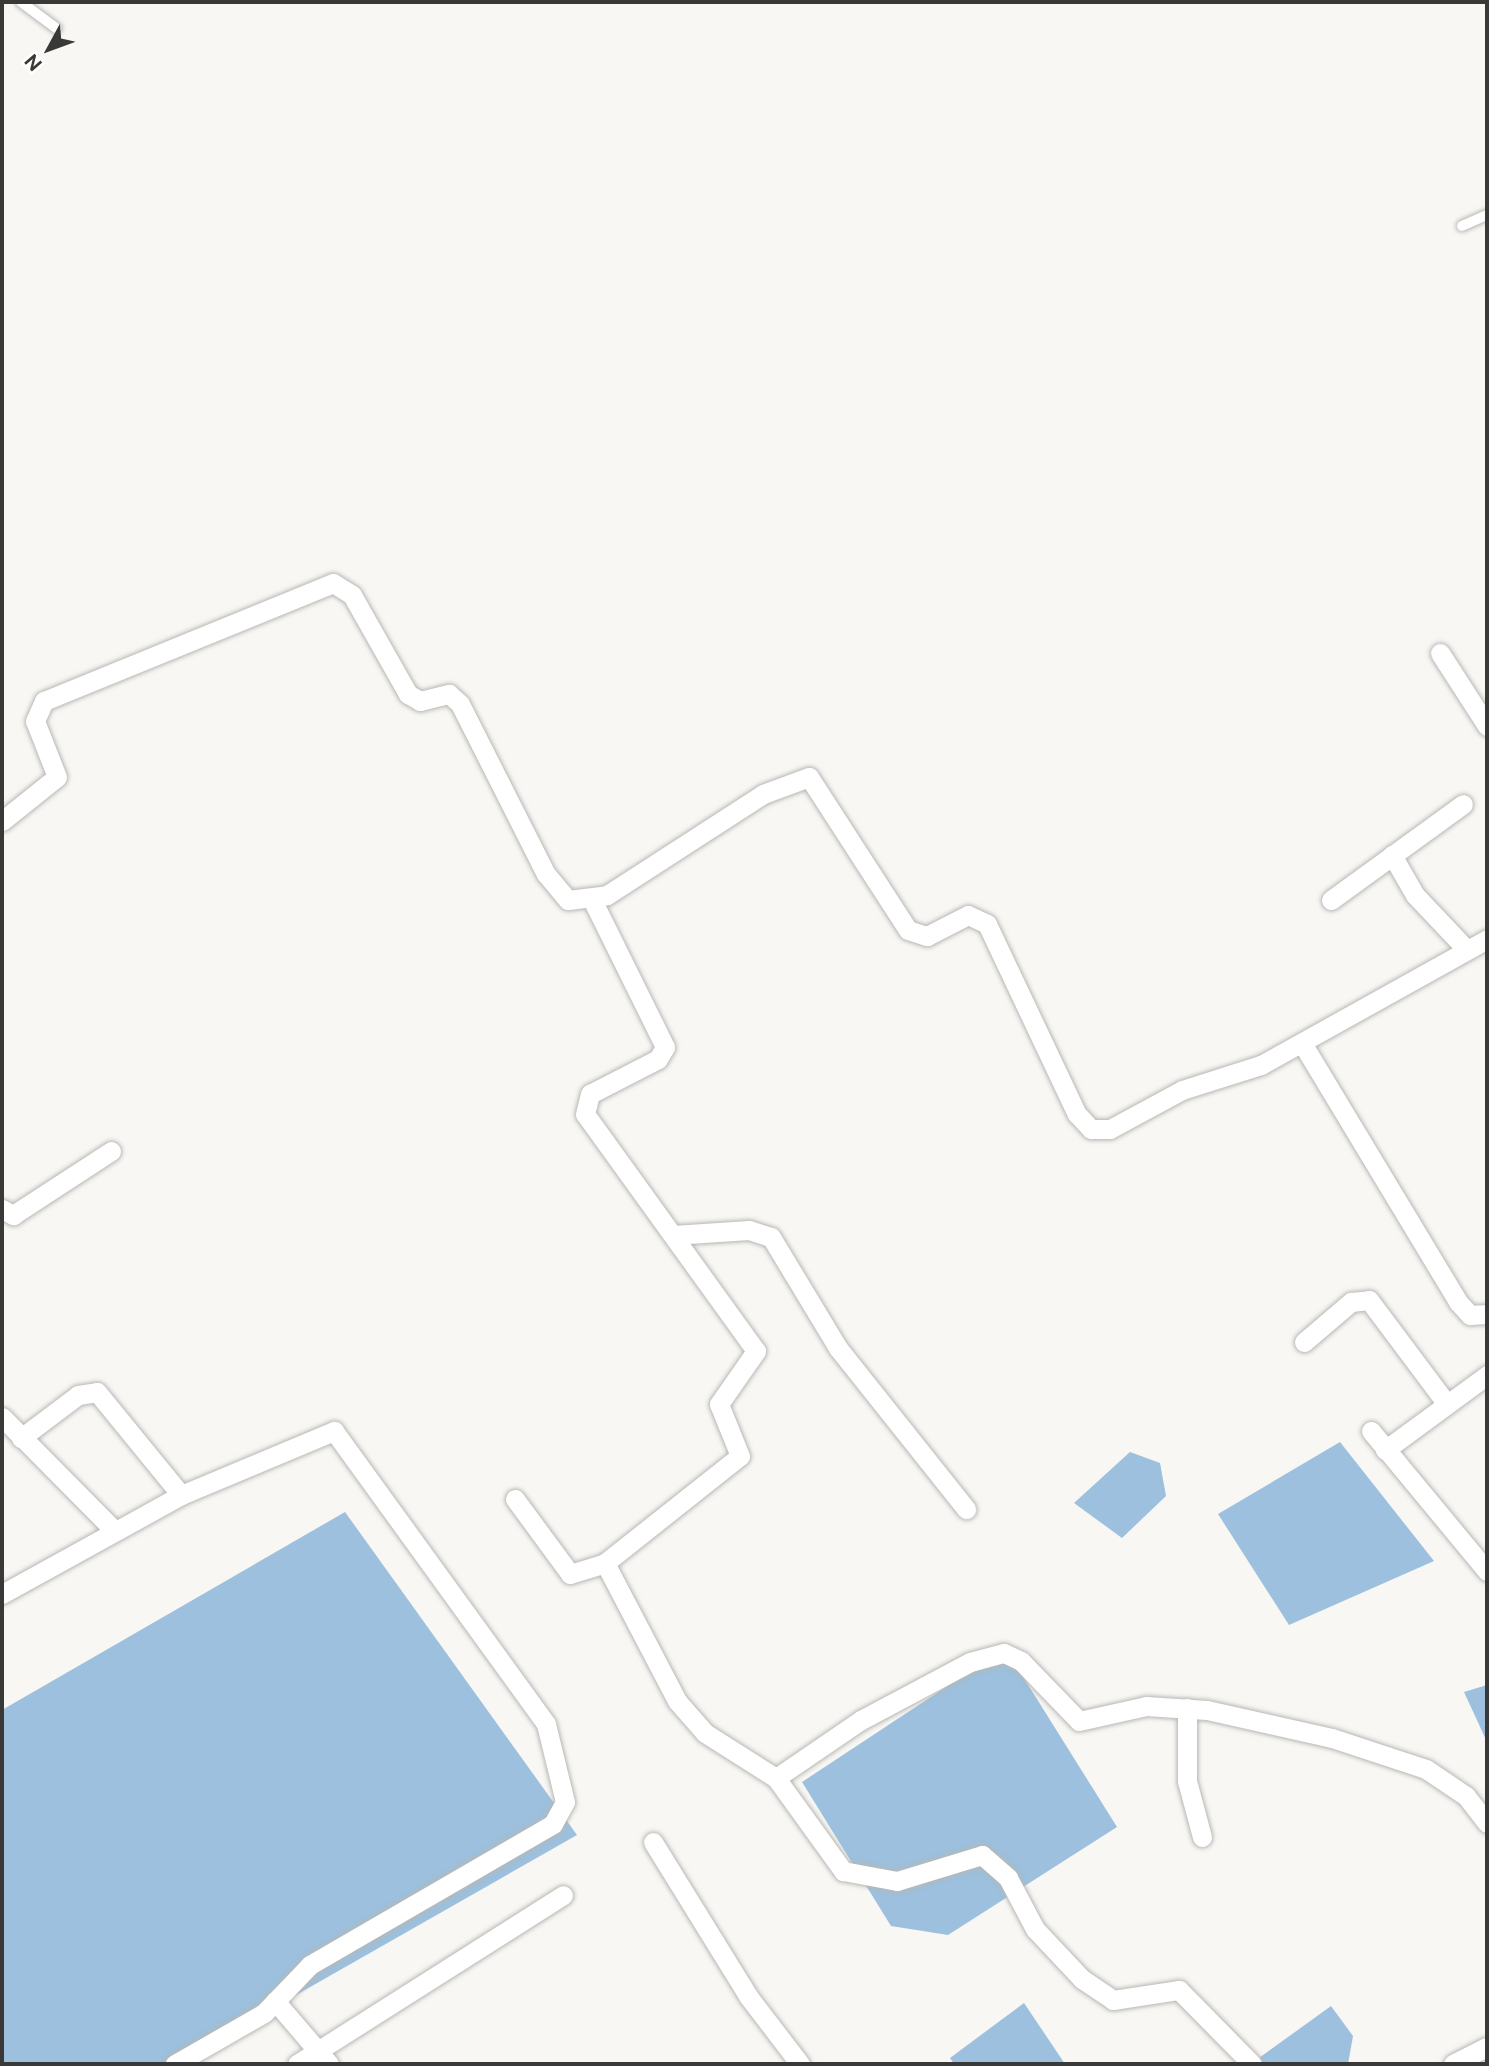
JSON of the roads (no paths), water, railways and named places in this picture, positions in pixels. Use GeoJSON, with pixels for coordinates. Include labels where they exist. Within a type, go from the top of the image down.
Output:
{"type":"FeatureCollection","features":[{"type":"Feature","properties":{"kind":"street"},"geometry":{"type":"LineString","coordinates":[[2,821],[57,776],[35,722],[44,701],[332,583],[352,595],[408,694],[420,701],[449,694],[460,704],[558,892],[579,903],[593,901],[763,794],[809,777],[908,930],[927,936],[968,915],[987,924],[1077,1114],[1091,1129],[1110,1129],[1171,1094],[1238,1074],[1302,1043],[1487,939]]}},
{"type":"Feature","properties":{"kind":"street"},"geometry":{"type":"LineString","coordinates":[[1440,653],[1487,726]]}},
{"type":"Feature","properties":{"kind":"street"},"geometry":{"type":"LineString","coordinates":[[1331,900],[1462,804]]}},
{"type":"Feature","properties":{"kind":"street"},"geometry":{"type":"LineString","coordinates":[[1392,855],[1415,895],[1466,949]]}},
{"type":"Feature","properties":{"kind":"street"},"geometry":{"type":"LineString","coordinates":[[515,1499],[570,1574],[605,1563],[724,1471],[742,1451],[719,1404],[752,1361],[756,1345],[585,1114],[590,1094],[658,1059],[665,1047],[593,901]]}},
{"type":"Feature","properties":{"kind":"street"},"geometry":{"type":"LineString","coordinates":[[1302,1043],[1458,1302],[1470,1315],[1487,1314]]}},
{"type":"Feature","properties":{"kind":"street"},"geometry":{"type":"LineString","coordinates":[[2,1209],[13,1215],[111,1151]]}},
{"type":"Feature","properties":{"kind":"street"},"geometry":{"type":"LineString","coordinates":[[673,1235],[749,1230],[771,1237],[838,1348],[966,1509]]}},
{"type":"Feature","properties":{"kind":"street"},"geometry":{"type":"LineString","coordinates":[[1304,1342],[1351,1303],[1369,1300],[1446,1403]]}},
{"type":"Feature","properties":{"kind":"street"},"geometry":{"type":"LineString","coordinates":[[1385,1450],[1487,1375]]}},
{"type":"Feature","properties":{"kind":"street"},"geometry":{"type":"LineString","coordinates":[[21,1438],[78,1395],[97,1392],[181,1496]]}},
{"type":"Feature","properties":{"kind":"street"},"geometry":{"type":"LineString","coordinates":[[2,1417],[114,1530]]}},
{"type":"Feature","properties":{"kind":"street"},"geometry":{"type":"LineString","coordinates":[[2,1594],[114,1530],[181,1496],[334,1431],[545,1724],[565,1802],[553,1824],[310,1965],[275,2001],[175,2064]]}},
{"type":"Feature","properties":{"kind":"street"},"geometry":{"type":"LineString","coordinates":[[1371,1431],[1487,1571]]}},
{"type":"Feature","properties":{"kind":"street"},"geometry":{"type":"LineString","coordinates":[[605,1563],[677,1701],[705,1733],[776,1778],[843,1871],[897,1881],[982,1855],[1008,1878],[1035,1929],[1082,1979],[1113,2000],[1179,1990],[1252,2064]]}},
{"type":"Feature","properties":{"kind":"street"},"geometry":{"type":"LineString","coordinates":[[776,1778],[861,1720],[994,1653],[1021,1661],[1079,1721],[1146,1706],[1186,1709],[1332,1738],[1426,1769],[1466,1796],[1487,1824]]}},
{"type":"Feature","properties":{"kind":"street"},"geometry":{"type":"LineString","coordinates":[[1186,1709],[1187,1782],[1202,1838]]}},
{"type":"Feature","properties":{"kind":"street"},"geometry":{"type":"LineString","coordinates":[[653,1842],[748,1996],[800,2064]]}},
{"type":"Feature","properties":{"kind":"street"},"geometry":{"type":"LineString","coordinates":[[297,2064],[323,2059],[563,1895]]}},
{"type":"Feature","properties":{"kind":"street"},"geometry":{"type":"LineString","coordinates":[[275,2001],[323,2059]]}},
{"type":"Feature","properties":{"kind":"street"},"geometry":{"type":"LineString","coordinates":[[1454,2064],[1487,2047]]}},
{"type":"Feature","properties":{"kind":"lane"},"geometry":{"type":"LineString","coordinates":[[21,2],[56,28]]}},
{"type":"Feature","properties":{"kind":"lane"},"geometry":{"type":"LineString","coordinates":[[1462,226],[1487,215]]}},
{"type":"Feature","properties":{"kind":"water"},"geometry":{"type":"Polygon","coordinates":[[[1340,1442],[1434,1561],[1289,1625],[1218,1514],[1340,1442]]]}},
{"type":"Feature","properties":{"kind":"water"},"geometry":{"type":"Polygon","coordinates":[[[1130,1452],[1160,1463],[1166,1496],[1122,1538],[1074,1503],[1130,1452]]]}},
{"type":"Feature","properties":{"kind":"water"},"geometry":{"type":"Polygon","coordinates":[[[345,1512],[577,1835],[175,2064],[2,2064],[2,1710],[345,1512]]]}},
{"type":"Feature","properties":{"kind":"water"},"geometry":{"type":"Polygon","coordinates":[[[1005,1648],[1117,1827],[948,1935],[891,1926],[802,1782],[1005,1648]]]}},
{"type":"Feature","properties":{"kind":"water"},"geometry":{"type":"Polygon","coordinates":[[[1487,1685],[1487,1742],[1464,1692],[1487,1685]]]}},
{"type":"Feature","properties":{"kind":"water"},"geometry":{"type":"Polygon","coordinates":[[[1024,2003],[1065,2064],[954,2064],[950,2058],[1024,2003]]]}},
{"type":"Feature","properties":{"kind":"water"},"geometry":{"type":"Polygon","coordinates":[[[1331,2006],[1353,2036],[1348,2064],[1252,2063],[1331,2006]]]}}]}
